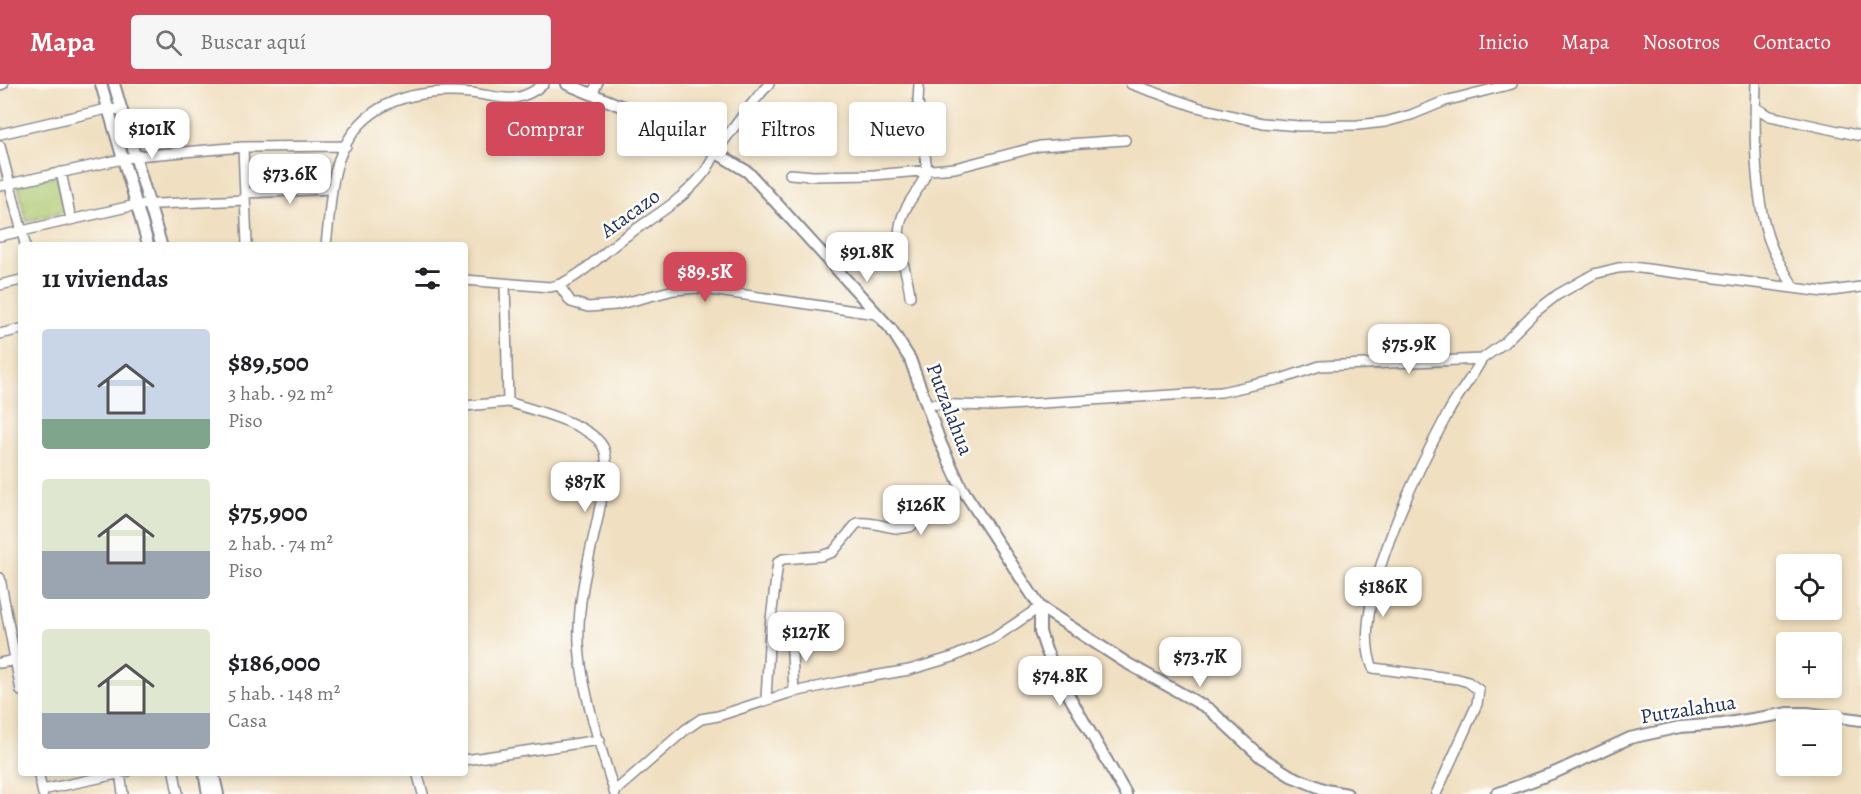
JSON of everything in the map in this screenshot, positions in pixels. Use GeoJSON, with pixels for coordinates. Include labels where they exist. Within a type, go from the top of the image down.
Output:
{"type":"FeatureCollection","features":[{"type":"Feature","properties":{"kind":"street"},"geometry":{"type":"LineString","coordinates":[[100,84],[147,242]]}},
{"type":"Feature","properties":{"kind":"street"},"geometry":{"type":"LineString","coordinates":[[114,84],[160,242]]}},
{"type":"Feature","properties":{"kind":"street"},"geometry":{"type":"LineString","coordinates":[[326,242],[332,189],[339,160],[362,121],[381,108],[407,96],[470,93],[520,99],[544,84]]}},
{"type":"Feature","properties":{"kind":"street","name":"Putzalahua"},"geometry":{"type":"LineString","coordinates":[[567,84],[595,89],[622,102]]}},
{"type":"Feature","properties":{"kind":"street","name":"Atacazo"},"geometry":{"type":"LineString","coordinates":[[727,138],[755,99],[769,84]]}},
{"type":"Feature","properties":{"kind":"street"},"geometry":{"type":"LineString","coordinates":[[910,296],[900,251],[900,222],[906,207],[924,180],[927,170],[918,101],[919,84]]}},
{"type":"Feature","properties":{"kind":"street"},"geometry":{"type":"LineString","coordinates":[[1131,84],[1197,107],[1262,123],[1299,126],[1385,122],[1411,115],[1445,101],[1512,84]]}},
{"type":"Feature","properties":{"kind":"street"},"geometry":{"type":"LineString","coordinates":[[1755,84],[1759,182],[1768,236],[1776,256],[1794,287]]}},
{"type":"Feature","properties":{"kind":"street"},"geometry":{"type":"LineString","coordinates":[[1756,108],[1770,116],[1861,136]]}},
{"type":"Feature","properties":{"kind":"street"},"geometry":{"type":"LineString","coordinates":[[0,134],[107,109],[122,110]]}},
{"type":"Feature","properties":{"kind":"street"},"geometry":{"type":"LineString","coordinates":[[1756,129],[1770,116]]}},
{"type":"Feature","properties":{"kind":"street"},"geometry":{"type":"LineString","coordinates":[[790,174],[851,176],[956,168],[1040,146],[1125,141]]}},
{"type":"Feature","properties":{"kind":"street"},"geometry":{"type":"LineString","coordinates":[[0,146],[5,185],[24,242]]}},
{"type":"Feature","properties":{"kind":"street"},"geometry":{"type":"LineString","coordinates":[[5,185],[136,156],[243,147],[346,146]]}},
{"type":"Feature","properties":{"kind":"street"},"geometry":{"type":"LineString","coordinates":[[243,147],[247,242]]}},
{"type":"Feature","properties":{"kind":"street","name":"Atacazo"},"geometry":{"type":"LineString","coordinates":[[559,285],[570,280],[625,237],[672,205],[704,173],[715,156]]}},
{"type":"Feature","properties":{"kind":"street","name":"Putzalahua"},"geometry":{"type":"LineString","coordinates":[[723,156],[748,172],[891,329],[910,359],[940,444],[961,487],[1040,608],[1125,662],[1209,709],[1261,757],[1291,776],[1326,790],[1347,794]]}},
{"type":"Feature","properties":{"kind":"street"},"geometry":{"type":"LineString","coordinates":[[61,172],[71,219]]}},
{"type":"Feature","properties":{"kind":"street"},"geometry":{"type":"LineString","coordinates":[[0,236],[136,205],[332,189]]}},
{"type":"Feature","properties":{"kind":"street"},"geometry":{"type":"LineString","coordinates":[[1436,794],[1477,704],[1479,690],[1468,682],[1458,679],[1373,668],[1368,656],[1371,597],[1397,519],[1449,411],[1482,359],[1504,343],[1533,313],[1557,295],[1594,274],[1618,268],[1632,267],[1824,291],[1861,287]]}},
{"type":"Feature","properties":{"kind":"street"},"geometry":{"type":"LineString","coordinates":[[468,280],[550,287],[559,285],[571,302],[588,307],[616,304],[674,290],[697,288],[876,314]]}},
{"type":"Feature","properties":{"kind":"street"},"geometry":{"type":"LineString","coordinates":[[0,285],[18,281]]}},
{"type":"Feature","properties":{"kind":"street"},"geometry":{"type":"LineString","coordinates":[[506,284],[508,402]]}},
{"type":"Feature","properties":{"kind":"street"},"geometry":{"type":"LineString","coordinates":[[0,334],[18,330]]}},
{"type":"Feature","properties":{"kind":"street"},"geometry":{"type":"LineString","coordinates":[[927,404],[992,406],[1221,392],[1281,380],[1320,366],[1482,359]]}},
{"type":"Feature","properties":{"kind":"street"},"geometry":{"type":"LineString","coordinates":[[468,406],[508,402],[567,420],[598,440],[604,448],[606,459],[604,484],[581,597],[579,643],[583,680],[614,793],[701,719],[718,716],[794,692],[909,670],[953,657],[994,638],[1040,608]]}},
{"type":"Feature","properties":{"kind":"street"},"geometry":{"type":"LineString","coordinates":[[766,699],[770,627],[778,562],[783,559],[821,556],[833,552],[857,523],[864,522],[900,530],[910,527],[961,487]]}},
{"type":"Feature","properties":{"kind":"street"},"geometry":{"type":"LineString","coordinates":[[0,578],[18,659],[0,663]]}},
{"type":"Feature","properties":{"kind":"street"},"geometry":{"type":"LineString","coordinates":[[1040,608],[1040,632],[1046,651],[1061,682],[1126,794]]}},
{"type":"Feature","properties":{"kind":"street"},"geometry":{"type":"LineString","coordinates":[[791,636],[794,692]]}},
{"type":"Feature","properties":{"kind":"street","name":"Putzalahua"},"geometry":{"type":"LineString","coordinates":[[1496,794],[1556,772],[1630,738],[1655,732],[1790,713],[1861,720]]}},
{"type":"Feature","properties":{"kind":"street"},"geometry":{"type":"LineString","coordinates":[[468,760],[600,740]]}},
{"type":"Feature","properties":{"kind":"street"},"geometry":{"type":"LineString","coordinates":[[39,776],[42,792],[67,789],[112,776]]}},
{"type":"Feature","properties":{"kind":"street"},"geometry":{"type":"LineString","coordinates":[[123,776],[123,794]]}},
{"type":"Feature","properties":{"kind":"street"},"geometry":{"type":"LineString","coordinates":[[175,776],[178,794]]}},
{"type":"Feature","properties":{"kind":"street"},"geometry":{"type":"LineString","coordinates":[[205,776],[208,794]]}},
{"type":"Feature","properties":{"kind":"street"},"geometry":{"type":"LineString","coordinates":[[214,776],[218,794]]}},
{"type":"Feature","properties":{"kind":"street"},"geometry":{"type":"LineString","coordinates":[[418,776],[423,794]]}},
{"type":"Feature","properties":{"kind":"green space"},"geometry":{"type":"Polygon","coordinates":[[[57,176],[65,212],[26,221],[18,184],[57,176]]]}}]}
